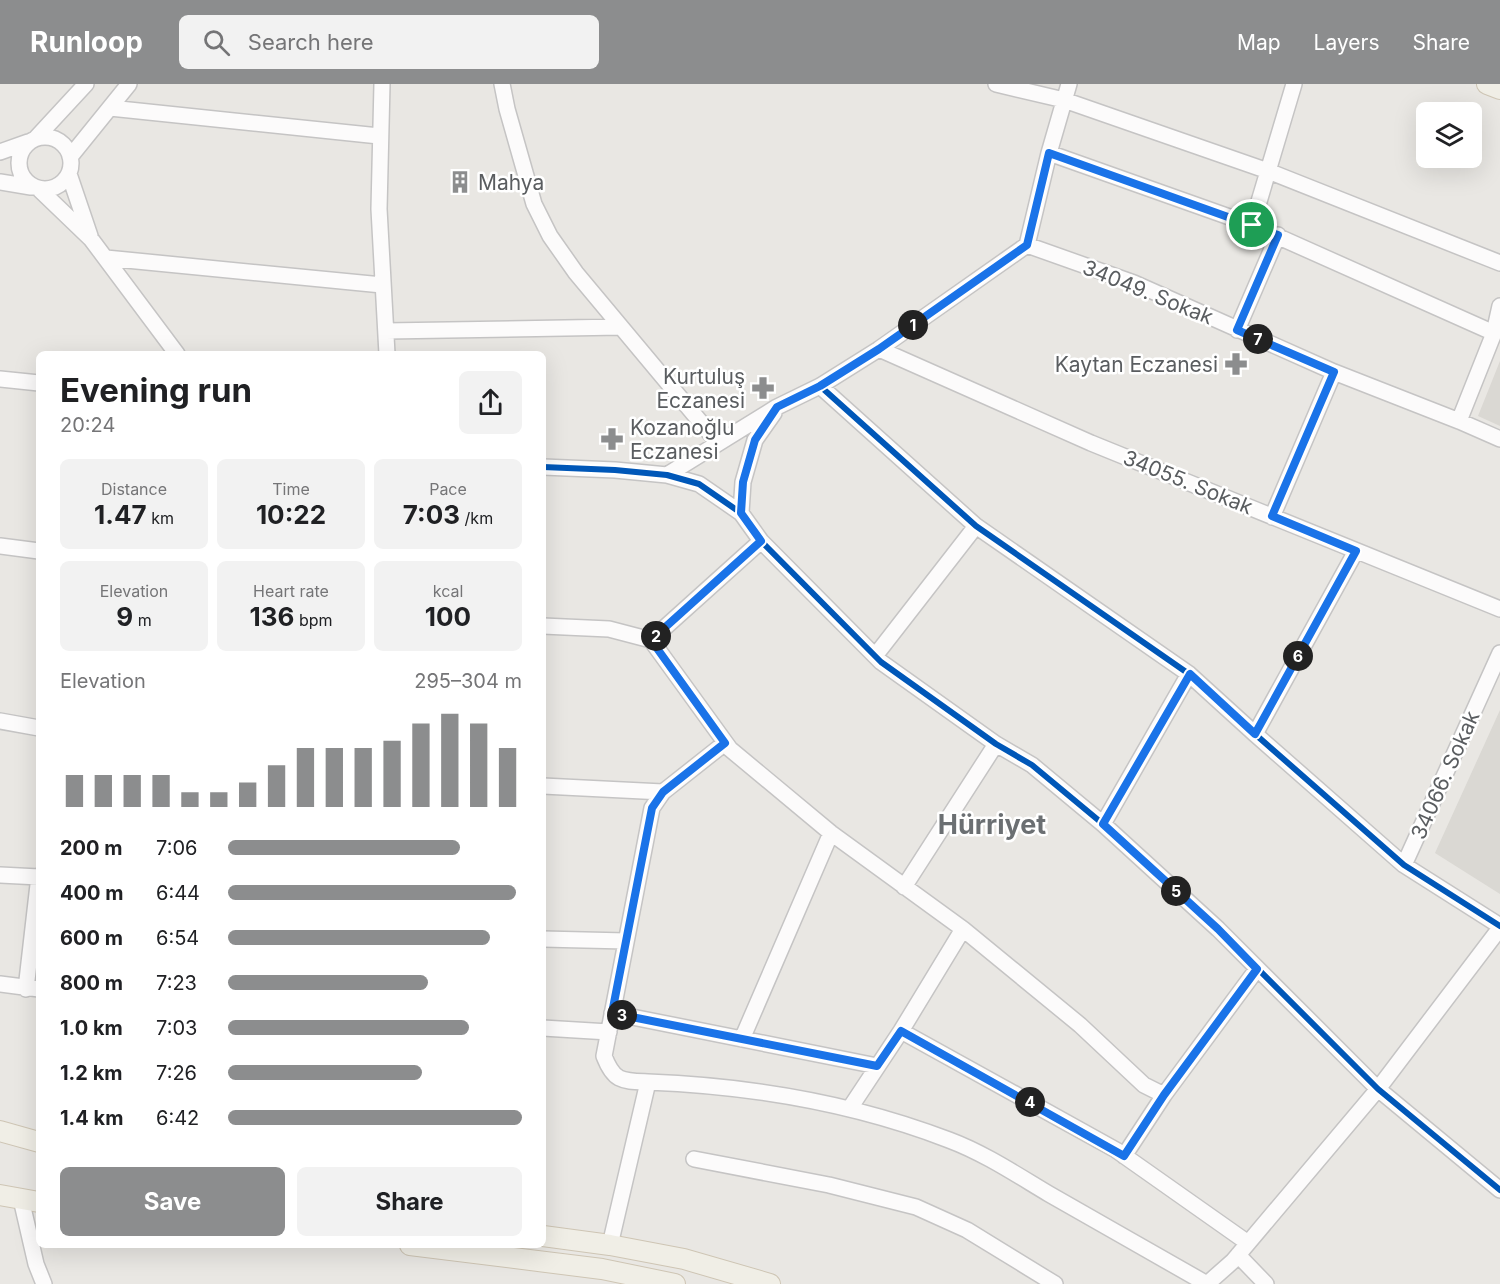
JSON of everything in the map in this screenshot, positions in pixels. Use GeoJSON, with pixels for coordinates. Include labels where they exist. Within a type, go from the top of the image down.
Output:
{"type":"FeatureCollection","features":[{"type":"Feature","properties":{"kind":"main road"},"geometry":{"type":"LineString","coordinates":[[1487,84],[1500,89]]}},
{"type":"Feature","properties":{"kind":"main road"},"geometry":{"type":"LineString","coordinates":[[0,1131],[36,1141]]}},
{"type":"Feature","properties":{"kind":"main road"},"geometry":{"type":"LineString","coordinates":[[0,1196],[30,1200]]}},
{"type":"Feature","properties":{"kind":"main road"},"geometry":{"type":"LineString","coordinates":[[546,1236],[610,1245],[684,1259],[770,1284]]}},
{"type":"Feature","properties":{"kind":"main road"},"geometry":{"type":"LineString","coordinates":[[434,1248],[602,1269],[675,1284]]}},
{"type":"Feature","properties":{"kind":"street"},"geometry":{"type":"LineString","coordinates":[[86,84],[32,140],[19,157],[20,174],[91,239],[175,351]]}},
{"type":"Feature","properties":{"kind":"street"},"geometry":{"type":"LineString","coordinates":[[70,157],[129,84]]}},
{"type":"Feature","properties":{"kind":"street"},"geometry":{"type":"LineString","coordinates":[[382,84],[379,209],[387,351]]}},
{"type":"Feature","properties":{"kind":"street"},"geometry":{"type":"LineString","coordinates":[[502,84],[534,204],[550,236],[576,273],[718,443]]}},
{"type":"Feature","properties":{"kind":"street"},"geometry":{"type":"LineString","coordinates":[[996,84],[1064,100],[1268,171],[1500,263]]}},
{"type":"Feature","properties":{"kind":"street"},"geometry":{"type":"LineString","coordinates":[[667,475],[777,407],[820,386],[879,349],[1027,245],[1049,153],[1069,84]]}},
{"type":"Feature","properties":{"kind":"street"},"geometry":{"type":"LineString","coordinates":[[1252,225],[1294,84]]}},
{"type":"Feature","properties":{"kind":"street"},"geometry":{"type":"LineString","coordinates":[[110,108],[380,136]]}},
{"type":"Feature","properties":{"kind":"street"},"geometry":{"type":"LineString","coordinates":[[0,152],[32,140],[53,138],[67,148],[71,165],[69,174],[57,187],[36,188],[0,182]]}},
{"type":"Feature","properties":{"kind":"street"},"geometry":{"type":"LineString","coordinates":[[1049,153],[1278,235],[1494,333]]}},
{"type":"Feature","properties":{"kind":"street"},"geometry":{"type":"LineString","coordinates":[[69,174],[91,239]]}},
{"type":"Feature","properties":{"kind":"street"},"geometry":{"type":"LineString","coordinates":[[1237,330],[1278,235]]}},
{"type":"Feature","properties":{"kind":"street","name":"34049. Sokak"},"geometry":{"type":"LineString","coordinates":[[1027,245],[1134,283],[1334,372],[1500,439]]}},
{"type":"Feature","properties":{"kind":"street"},"geometry":{"type":"LineString","coordinates":[[106,258],[382,285]]}},
{"type":"Feature","properties":{"kind":"street"},"geometry":{"type":"LineString","coordinates":[[1459,421],[1494,333],[1500,306]]}},
{"type":"Feature","properties":{"kind":"street"},"geometry":{"type":"LineString","coordinates":[[386,331],[621,327]]}},
{"type":"Feature","properties":{"kind":"street","name":"34055. Sokak"},"geometry":{"type":"LineString","coordinates":[[879,349],[1091,443],[1500,609]]}},
{"type":"Feature","properties":{"kind":"street"},"geometry":{"type":"LineString","coordinates":[[1272,516],[1334,372]]}},
{"type":"Feature","properties":{"kind":"street"},"geometry":{"type":"LineString","coordinates":[[0,379],[36,383]]}},
{"type":"Feature","properties":{"kind":"street"},"geometry":{"type":"LineString","coordinates":[[725,743],[663,792],[652,808],[604,1056],[610,1072],[624,1081],[689,1084],[760,1092],[850,1108],[950,1140],[1207,1284],[1238,1255],[1378,1089],[1500,927],[1404,865],[1190,674],[976,526],[820,386]]}},
{"type":"Feature","properties":{"kind":"street"},"geometry":{"type":"LineString","coordinates":[[741,513],[743,482],[755,440],[777,407]]}},
{"type":"Feature","properties":{"kind":"street"},"geometry":{"type":"LineString","coordinates":[[546,467],[667,475],[699,484],[741,513],[761,541],[875,656],[996,744],[1032,765],[1103,824],[1218,929],[1378,1089],[1500,1190]]}},
{"type":"Feature","properties":{"kind":"street"},"geometry":{"type":"LineString","coordinates":[[875,656],[976,526]]}},
{"type":"Feature","properties":{"kind":"street"},"geometry":{"type":"LineString","coordinates":[[651,640],[761,541]]}},
{"type":"Feature","properties":{"kind":"street"},"geometry":{"type":"LineString","coordinates":[[0,546],[36,551]]}},
{"type":"Feature","properties":{"kind":"street"},"geometry":{"type":"LineString","coordinates":[[1255,734],[1356,551]]}},
{"type":"Feature","properties":{"kind":"street"},"geometry":{"type":"LineString","coordinates":[[546,626],[609,629],[651,640],[725,743],[831,833],[963,929],[1080,1025],[1144,1085],[1164,1095]]}},
{"type":"Feature","properties":{"kind":"street","name":"34066. Sokak"},"geometry":{"type":"LineString","coordinates":[[1404,865],[1500,653]]}},
{"type":"Feature","properties":{"kind":"street"},"geometry":{"type":"LineString","coordinates":[[1103,824],[1190,674]]}},
{"type":"Feature","properties":{"kind":"street"},"geometry":{"type":"LineString","coordinates":[[0,721],[36,727]]}},
{"type":"Feature","properties":{"kind":"street"},"geometry":{"type":"LineString","coordinates":[[904,887],[996,744]]}},
{"type":"Feature","properties":{"kind":"street"},"geometry":{"type":"LineString","coordinates":[[546,786],[663,792]]}},
{"type":"Feature","properties":{"kind":"street"},"geometry":{"type":"LineString","coordinates":[[742,1039],[831,833]]}},
{"type":"Feature","properties":{"kind":"street"},"geometry":{"type":"LineString","coordinates":[[0,875],[36,877]]}},
{"type":"Feature","properties":{"kind":"street"},"geometry":{"type":"LineString","coordinates":[[850,1108],[901,1031],[963,929]]}},
{"type":"Feature","properties":{"kind":"street"},"geometry":{"type":"LineString","coordinates":[[0,984],[33,989],[36,933]]}},
{"type":"Feature","properties":{"kind":"street"},"geometry":{"type":"LineString","coordinates":[[546,939],[626,941]]}},
{"type":"Feature","properties":{"kind":"street"},"geometry":{"type":"LineString","coordinates":[[1124,1156],[1164,1095],[1257,969]]}},
{"type":"Feature","properties":{"kind":"street"},"geometry":{"type":"LineString","coordinates":[[612,1013],[877,1066]]}},
{"type":"Feature","properties":{"kind":"street"},"geometry":{"type":"LineString","coordinates":[[546,1028],[609,1032]]}},
{"type":"Feature","properties":{"kind":"street"},"geometry":{"type":"LineString","coordinates":[[901,1031],[1124,1156],[1248,1243]]}},
{"type":"Feature","properties":{"kind":"street"},"geometry":{"type":"LineString","coordinates":[[610,1245],[648,1082]]}},
{"type":"Feature","properties":{"kind":"street"},"geometry":{"type":"LineString","coordinates":[[694,1159],[829,1185],[916,1207],[967,1230],[1055,1284]]}},
{"type":"Feature","properties":{"kind":"street"},"geometry":{"type":"LineString","coordinates":[[30,1200],[36,1264],[44,1284]]}},
{"type":"Feature","properties":{"kind":"street"},"geometry":{"type":"LineString","coordinates":[[1238,1255],[1266,1284]]}},
{"type":"Feature","properties":{"kind":"shaded area"},"geometry":{"type":"Polygon","coordinates":[[[1500,361],[1500,426],[1478,416],[1500,361]]]}},
{"type":"Feature","properties":{"kind":"shaded area"},"geometry":{"type":"Polygon","coordinates":[[[1500,710],[1500,894],[1435,853],[1500,710]]]}},
{"type":"Feature","properties":{"kind":"cycle path"},"geometry":{"type":"LineString","coordinates":[[820,386],[976,526],[1189,674],[1404,865],[1500,926]]}},
{"type":"Feature","properties":{"kind":"cycle path"},"geometry":{"type":"LineString","coordinates":[[546,467],[667,475],[699,484],[741,513],[761,541],[881,662],[996,744],[1032,765],[1103,824],[1218,929],[1378,1089],[1500,1190]]}},
{"type":"Feature","properties":{"kind":"place","name":"Mahya"},"geometry":{"type":"Point","coordinates":[460,182]}},
{"type":"Feature","properties":{"kind":"place","name":"Kaytan Eczanesi"},"geometry":{"type":"Point","coordinates":[1236,364]}},
{"type":"Feature","properties":{"kind":"place","name":"Kurtuluş Eczanesi"},"geometry":{"type":"Point","coordinates":[763,388]}},
{"type":"Feature","properties":{"kind":"place","name":"Kozanoğlu Eczanesi"},"geometry":{"type":"Point","coordinates":[612,439]}},
{"type":"Feature","properties":{"kind":"district","name":"Hürriyet"},"geometry":{"type":"Point","coordinates":[992,824]}},
{"type":"Feature","properties":{"kind":"route"},"geometry":{"type":"LineString","coordinates":[[1049,153],[1252,225],[1278,235],[1237,330],[1334,372],[1272,516],[1356,551],[1255,734],[1190,674],[1103,824],[1218,929],[1257,969],[1164,1095],[1124,1156],[901,1031],[877,1066],[612,1013],[652,808],[663,792],[725,743],[651,640],[761,541],[741,513],[743,482],[755,440],[777,407],[820,386],[879,349],[1027,245],[1049,153]]}}]}
